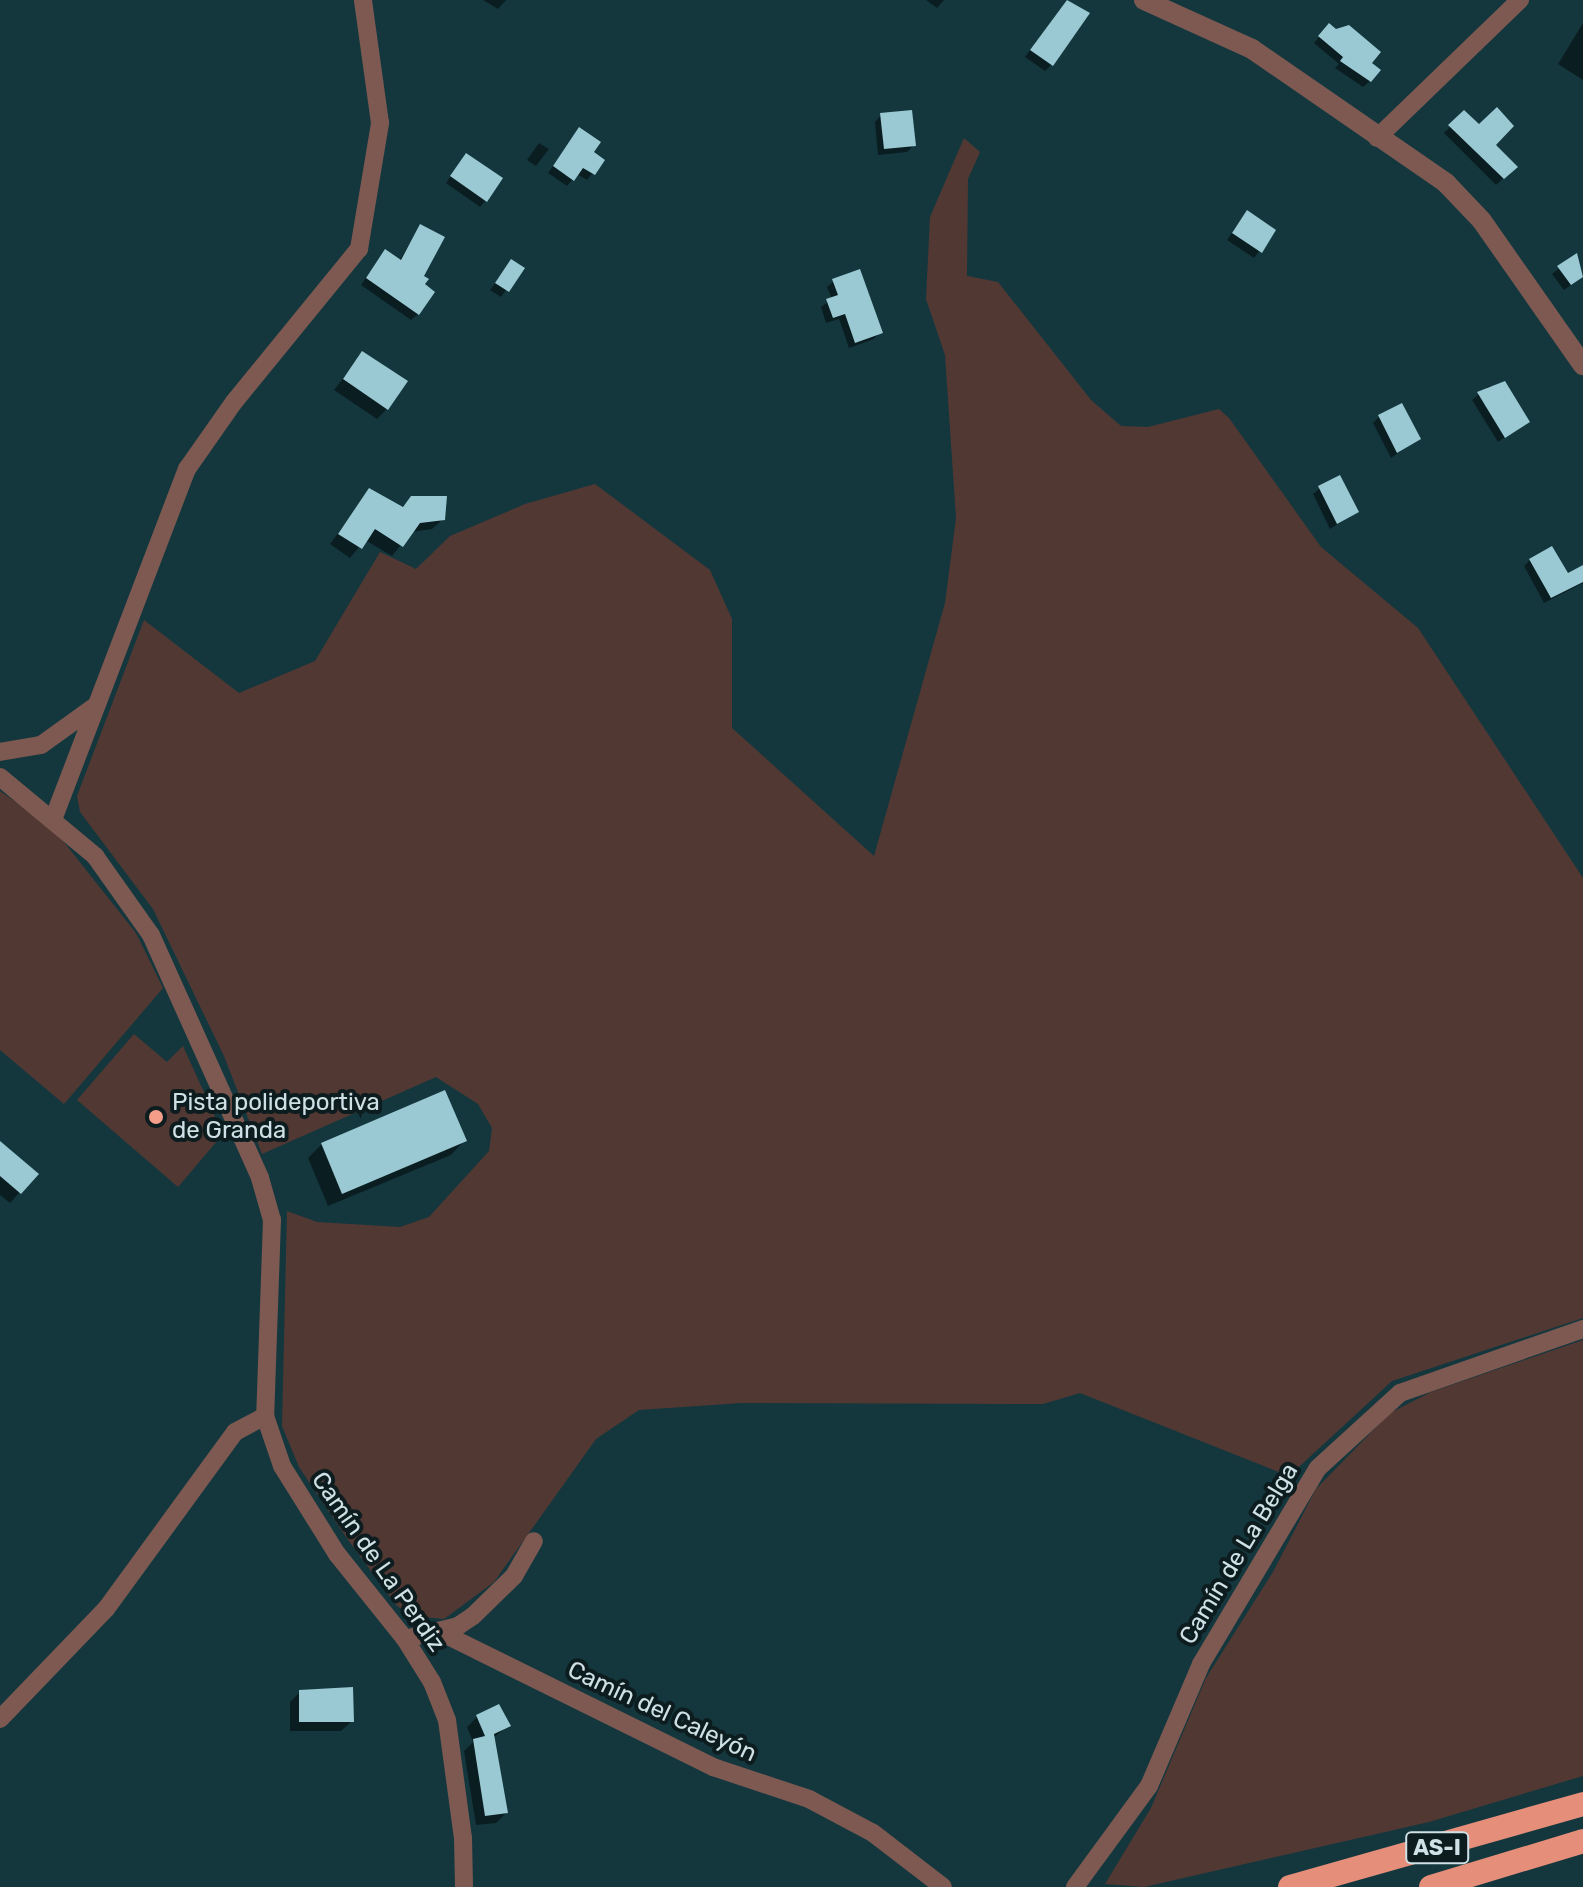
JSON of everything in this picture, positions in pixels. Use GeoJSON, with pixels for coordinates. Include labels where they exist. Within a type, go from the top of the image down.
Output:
{"type":"FeatureCollection","features":[{"type":"Feature","properties":{"kind":"highway","name":"AS-I"},"geometry":{"type":"LineString","coordinates":[[1290,1887],[1583,1804]]}},
{"type":"Feature","properties":{"kind":"highway","name":"AS-I"},"geometry":{"type":"LineString","coordinates":[[1431,1887],[1583,1841]]}},
{"type":"Feature","properties":{"kind":"street"},"geometry":{"type":"LineString","coordinates":[[54,817],[187,469],[234,402],[359,249],[380,123],[363,0]]}},
{"type":"Feature","properties":{"kind":"street"},"geometry":{"type":"LineString","coordinates":[[1144,0],[1252,49],[1446,183],[1482,221],[1583,365]]}},
{"type":"Feature","properties":{"kind":"street"},"geometry":{"type":"LineString","coordinates":[[1377,138],[1520,0]]}},
{"type":"Feature","properties":{"kind":"street"},"geometry":{"type":"LineString","coordinates":[[0,752],[41,745],[67,731],[100,698]]}},
{"type":"Feature","properties":{"kind":"street","name":"Camín de La Perdiz"},"geometry":{"type":"LineString","coordinates":[[0,777],[54,817],[95,856],[151,935],[260,1178],[272,1220],[265,1416],[290,1478],[337,1554],[405,1639],[447,1720],[463,1838],[464,1887]]}},
{"type":"Feature","properties":{"kind":"street","name":"Camín de La Belga"},"geometry":{"type":"LineString","coordinates":[[1075,1887],[1149,1786],[1201,1664],[1318,1468],[1400,1393],[1583,1329]]}},
{"type":"Feature","properties":{"kind":"street"},"geometry":{"type":"LineString","coordinates":[[0,1719],[142,1565],[235,1432],[265,1416]]}},
{"type":"Feature","properties":{"kind":"street"},"geometry":{"type":"LineString","coordinates":[[405,1639],[440,1632],[473,1616],[514,1576],[534,1541]]}},
{"type":"Feature","properties":{"kind":"street","name":"Camín del Caleyón"},"geometry":{"type":"LineString","coordinates":[[440,1632],[713,1767],[809,1799],[873,1833],[943,1887]]}},
{"type":"Feature","properties":{"kind":"shaded area"},"geometry":{"type":"Polygon","coordinates":[[[964,138],[980,152],[968,179],[967,276],[998,282],[1091,400],[1121,426],[1148,427],[1219,409],[1229,418],[1321,547],[1418,628],[1583,878],[1583,1318],[1392,1381],[1289,1476],[1080,1393],[1043,1404],[741,1403],[639,1410],[596,1439],[494,1582],[444,1619],[411,1616],[396,1605],[346,1537],[299,1467],[282,1426],[287,1211],[317,1222],[400,1227],[429,1217],[489,1151],[492,1128],[478,1104],[436,1077],[262,1154],[224,1056],[153,909],[80,812],[77,796],[144,620],[239,693],[315,661],[380,552],[416,569],[450,536],[525,504],[595,484],[710,570],[732,619],[732,728],[874,856],[945,603],[956,518],[945,355],[926,299],[930,217],[964,138]]]}},
{"type":"Feature","properties":{"kind":"shaded area"},"geometry":{"type":"Polygon","coordinates":[[[0,791],[52,827],[136,933],[163,988],[64,1104],[0,1050],[0,791]]]}},
{"type":"Feature","properties":{"kind":"shaded area","name":"Pista polideportiva de Granda"},"geometry":{"type":"Polygon","coordinates":[[[134,1034],[167,1062],[183,1046],[223,1134],[178,1187],[77,1100],[134,1034]]]}},
{"type":"Feature","properties":{"kind":"shaded area"},"geometry":{"type":"Polygon","coordinates":[[[1583,1340],[1583,1776],[1429,1822],[1144,1887],[1105,1884],[1151,1808],[1206,1678],[1273,1572],[1316,1489],[1390,1413],[1431,1392],[1583,1340]]]}},
{"type":"Feature","properties":{"kind":"building"},"geometry":{"type":"Polygon","coordinates":[[[1067,0],[1090,13],[1053,66],[1030,50],[1067,0]]]}},
{"type":"Feature","properties":{"kind":"building"},"geometry":{"type":"Polygon","coordinates":[[[1329,23],[1336,29],[1349,25],[1381,52],[1372,63],[1381,70],[1371,82],[1340,61],[1343,57],[1318,36],[1329,23]]]}},
{"type":"Feature","properties":{"kind":"building"},"geometry":{"type":"Polygon","coordinates":[[[1497,107],[1514,126],[1496,145],[1518,167],[1504,179],[1448,125],[1464,110],[1479,124],[1497,107]]]}},
{"type":"Feature","properties":{"kind":"building"},"geometry":{"type":"Polygon","coordinates":[[[912,110],[916,146],[884,149],[880,113],[912,110]]]}},
{"type":"Feature","properties":{"kind":"building"},"geometry":{"type":"Polygon","coordinates":[[[579,127],[601,142],[594,152],[605,160],[595,175],[583,168],[574,181],[553,166],[579,127]]]}},
{"type":"Feature","properties":{"kind":"building"},"geometry":{"type":"Polygon","coordinates":[[[466,153],[503,178],[487,202],[450,176],[466,153]]]}},
{"type":"Feature","properties":{"kind":"building"},"geometry":{"type":"Polygon","coordinates":[[[1247,210],[1276,230],[1262,253],[1232,233],[1247,210]]]}},
{"type":"Feature","properties":{"kind":"building"},"geometry":{"type":"Polygon","coordinates":[[[420,224],[445,237],[424,276],[429,279],[425,284],[435,292],[419,315],[366,278],[385,249],[401,260],[420,224]]]}},
{"type":"Feature","properties":{"kind":"building"},"geometry":{"type":"Polygon","coordinates":[[[1577,253],[1583,277],[1571,285],[1557,266],[1577,253]]]}},
{"type":"Feature","properties":{"kind":"building"},"geometry":{"type":"Polygon","coordinates":[[[511,259],[525,268],[509,292],[495,283],[511,259]]]}},
{"type":"Feature","properties":{"kind":"building"},"geometry":{"type":"Polygon","coordinates":[[[860,269],[883,333],[855,343],[845,314],[833,318],[826,299],[838,295],[832,279],[860,269]]]}},
{"type":"Feature","properties":{"kind":"building"},"geometry":{"type":"Polygon","coordinates":[[[362,351],[408,381],[388,410],[343,379],[362,351]]]}},
{"type":"Feature","properties":{"kind":"building"},"geometry":{"type":"Polygon","coordinates":[[[1505,381],[1530,422],[1505,438],[1477,392],[1505,381]]]}},
{"type":"Feature","properties":{"kind":"building"},"geometry":{"type":"Polygon","coordinates":[[[1402,403],[1421,439],[1397,453],[1378,415],[1402,403]]]}},
{"type":"Feature","properties":{"kind":"building"},"geometry":{"type":"Polygon","coordinates":[[[1340,475],[1359,512],[1337,524],[1318,486],[1340,475]]]}},
{"type":"Feature","properties":{"kind":"building"},"geometry":{"type":"Polygon","coordinates":[[[369,488],[403,507],[411,496],[447,496],[445,520],[420,523],[403,547],[375,529],[362,549],[338,534],[369,488]]]}},
{"type":"Feature","properties":{"kind":"building"},"geometry":{"type":"Polygon","coordinates":[[[1552,546],[1568,573],[1583,565],[1583,582],[1551,598],[1529,559],[1552,546]]]}},
{"type":"Feature","properties":{"kind":"building"},"geometry":{"type":"Polygon","coordinates":[[[445,1090],[467,1141],[342,1194],[321,1143],[445,1090]]]}},
{"type":"Feature","properties":{"kind":"building"},"geometry":{"type":"Polygon","coordinates":[[[0,1141],[39,1174],[21,1194],[0,1176],[0,1141]]]}},
{"type":"Feature","properties":{"kind":"building"},"geometry":{"type":"Polygon","coordinates":[[[353,1687],[354,1722],[299,1722],[299,1690],[353,1687]]]}},
{"type":"Feature","properties":{"kind":"building"},"geometry":{"type":"Polygon","coordinates":[[[499,1704],[511,1726],[494,1734],[508,1813],[485,1816],[473,1739],[485,1736],[476,1715],[499,1704]]]}},
{"type":"Feature","properties":{"kind":"place","name":"Pista polideportiva de Granda"},"geometry":{"type":"Point","coordinates":[156,1117]}}]}
